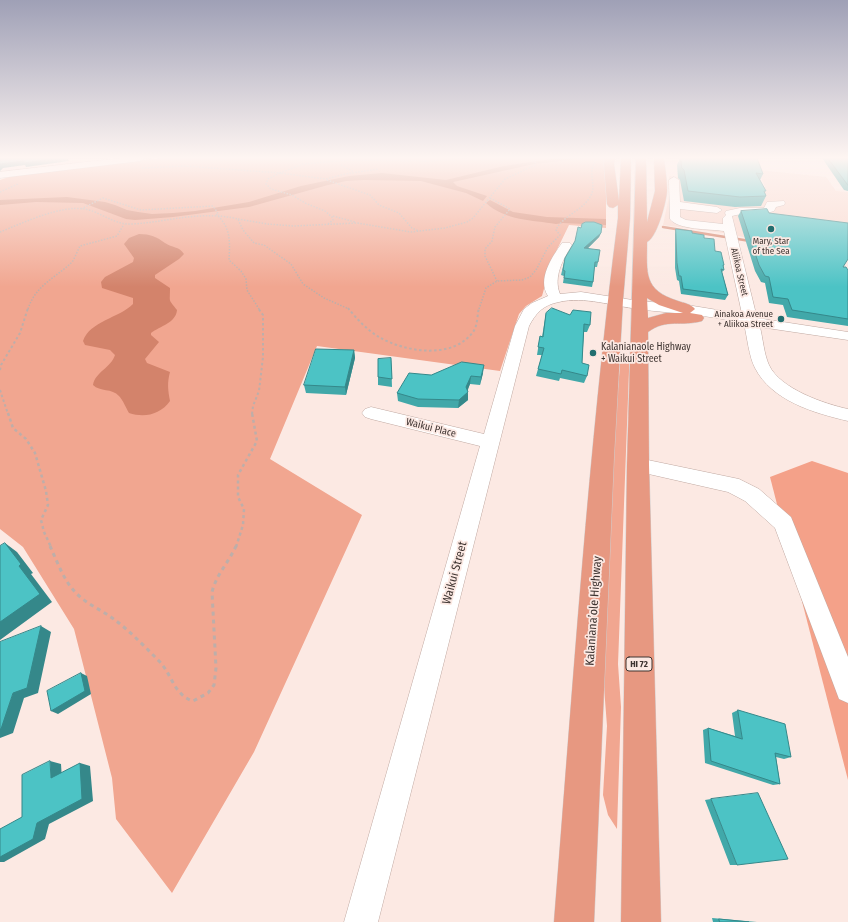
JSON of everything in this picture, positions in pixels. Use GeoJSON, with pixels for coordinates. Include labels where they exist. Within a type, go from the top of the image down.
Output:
{"type":"FeatureCollection","features":[{"type":"Feature","properties":{"kind":"highway"},"geometry":{"type":"LineString","coordinates":[[613,201],[619,259]]}},
{"type":"Feature","properties":{"kind":"highway"},"geometry":{"type":"LineString","coordinates":[[619,259],[625,201]]}},
{"type":"Feature","properties":{"kind":"highway"},"geometry":{"type":"LineString","coordinates":[[611,353],[624,343],[640,321],[640,201]]}},
{"type":"Feature","properties":{"kind":"highway"},"geometry":{"type":"LineString","coordinates":[[641,246],[654,220],[659,201]]}},
{"type":"Feature","properties":{"kind":"highway","name":"Kalaniana’ole Highway"},"geometry":{"type":"LineString","coordinates":[[574,922],[611,353],[619,259]]}},
{"type":"Feature","properties":{"kind":"highway"},"geometry":{"type":"LineString","coordinates":[[640,276],[647,290],[659,300],[692,313]]}},
{"type":"Feature","properties":{"kind":"highway"},"geometry":{"type":"LineString","coordinates":[[640,321],[649,323],[659,319],[692,313]]}},
{"type":"Feature","properties":{"kind":"highway","name":"HI 72"},"geometry":{"type":"LineString","coordinates":[[640,321],[638,465],[641,922]]}},
{"type":"Feature","properties":{"kind":"street"},"geometry":{"type":"LineString","coordinates":[[674,201],[675,219],[684,223],[727,222],[737,211],[768,210],[771,204],[780,203]]}},
{"type":"Feature","properties":{"kind":"street"},"geometry":{"type":"LineString","coordinates":[[675,206],[727,222]]}},
{"type":"Feature","properties":{"kind":"street","name":"Aliikoa Street"},"geometry":{"type":"LineString","coordinates":[[727,222],[762,367],[785,391],[797,398],[826,410],[848,415]]}},
{"type":"Feature","properties":{"kind":"street"},"geometry":{"type":"LineString","coordinates":[[556,298],[552,294],[550,288],[552,277],[557,260],[566,245]]}},
{"type":"Feature","properties":{"kind":"street","name":"Waikui Street"},"geometry":{"type":"LineString","coordinates":[[361,922],[525,318],[529,312],[537,306],[556,298],[581,296],[615,300],[640,321],[657,313],[692,313],[731,322],[751,321],[848,336]]}},
{"type":"Feature","properties":{"kind":"street","name":"Waikui Place"},"geometry":{"type":"LineString","coordinates":[[371,413],[491,442]]}},
{"type":"Feature","properties":{"kind":"street"},"geometry":{"type":"LineString","coordinates":[[638,465],[732,485],[752,495],[784,523],[848,690]]}},
{"type":"Feature","properties":{"kind":"path"},"geometry":{"type":"LineString","coordinates":[[0,232],[46,216],[81,209],[97,201]]}},
{"type":"Feature","properties":{"kind":"path"},"geometry":{"type":"LineString","coordinates":[[0,390],[13,428],[26,439],[35,453],[46,491],[48,505],[41,520],[44,532],[68,583],[75,592],[93,607],[115,620],[140,642],[162,664],[175,687],[186,699],[193,701],[208,693],[214,685],[216,668],[212,592],[215,580],[230,559],[240,537],[243,525],[244,509],[238,497],[238,476],[257,441],[252,416],[253,406],[259,391],[263,357],[263,315],[247,290],[246,279],[241,271],[229,260],[230,234],[213,206],[141,210],[113,201]]}},
{"type":"Feature","properties":{"kind":"path"},"geometry":{"type":"LineString","coordinates":[[302,201],[325,211],[332,216],[357,223],[400,231],[420,232],[445,228],[467,222],[473,218],[487,201]]}},
{"type":"Feature","properties":{"kind":"path"},"geometry":{"type":"LineString","coordinates":[[375,201],[379,205],[398,213],[412,228],[420,232]]}},
{"type":"Feature","properties":{"kind":"path"},"geometry":{"type":"LineString","coordinates":[[497,201],[510,209],[495,227],[492,241],[485,249],[485,256],[497,281]]}},
{"type":"Feature","properties":{"kind":"path"},"geometry":{"type":"LineString","coordinates":[[238,219],[242,232],[254,243],[264,245],[291,264],[303,284],[314,293],[348,308],[357,320],[378,337],[410,349],[430,351],[446,349],[463,341],[474,331],[478,310],[486,288],[497,281],[522,280],[530,277],[536,270],[548,247],[560,235],[556,230],[558,225],[587,201]]}},
{"type":"Feature","properties":{"kind":"path"},"geometry":{"type":"LineString","coordinates":[[81,209],[91,211],[124,224],[217,214],[238,219],[279,225],[328,225],[357,223]]}},
{"type":"Feature","properties":{"kind":"path"},"geometry":{"type":"LineString","coordinates":[[328,225],[333,220],[332,216]]}},
{"type":"Feature","properties":{"kind":"path"},"geometry":{"type":"LineString","coordinates":[[0,370],[1,365],[20,333],[29,304],[37,291],[47,281],[72,262],[80,246],[117,236],[124,224]]}},
{"type":"Feature","properties":{"kind":"shaded area"},"geometry":{"type":"Polygon","coordinates":[[[0,201],[606,201],[606,228],[569,225],[552,260],[542,296],[526,306],[519,314],[500,371],[317,346],[270,459],[362,515],[254,752],[172,893],[116,819],[112,778],[74,629],[23,547],[0,529],[0,201]]]}},
{"type":"Feature","properties":{"kind":"shaded area"},"geometry":{"type":"Polygon","coordinates":[[[0,201],[98,201],[115,205],[127,210],[152,214],[195,211],[249,202],[270,201],[249,207],[173,217],[135,220],[126,219],[83,203],[36,202],[0,205],[0,201]]]}},
{"type":"Feature","properties":{"kind":"shaded area"},"geometry":{"type":"Polygon","coordinates":[[[492,201],[513,212],[547,217],[606,219],[606,225],[556,224],[520,219],[502,213],[486,203],[492,201]]]}},
{"type":"Feature","properties":{"kind":"shaded area"},"geometry":{"type":"Polygon","coordinates":[[[668,201],[848,201],[848,261],[730,234],[663,225],[668,201]]]}},
{"type":"Feature","properties":{"kind":"shaded area"},"geometry":{"type":"Polygon","coordinates":[[[139,234],[150,235],[168,245],[178,248],[184,254],[155,275],[155,278],[170,288],[170,300],[177,310],[171,321],[151,333],[151,335],[159,342],[145,359],[147,363],[170,372],[168,386],[170,401],[166,406],[157,412],[146,415],[129,413],[119,396],[113,392],[99,389],[93,385],[94,381],[115,355],[110,350],[85,345],[83,341],[87,334],[98,324],[127,309],[133,304],[133,298],[102,288],[101,282],[105,277],[133,262],[134,258],[124,244],[129,238],[139,234]]]}},
{"type":"Feature","properties":{"kind":"shaded area"},"geometry":{"type":"Polygon","coordinates":[[[626,353],[629,363],[629,371],[618,664],[621,707],[617,829],[608,815],[603,795],[607,726],[603,674],[616,413],[620,364],[626,353]]]}},
{"type":"Feature","properties":{"kind":"shaded area"},"geometry":{"type":"Polygon","coordinates":[[[812,461],[848,473],[848,780],[770,477],[812,461]]]}},
{"type":"Feature","properties":{"kind":"building"},"geometry":{"type":"Polygon","coordinates":[[[767,209],[769,213],[848,223],[848,259],[843,267],[846,267],[848,270],[848,319],[792,310],[788,299],[773,297],[769,277],[765,276],[759,265],[741,211],[767,209]]]}},
{"type":"Feature","properties":{"kind":"building"},"geometry":{"type":"Polygon","coordinates":[[[586,222],[594,222],[602,225],[601,233],[584,248],[600,250],[598,262],[595,262],[593,282],[564,278],[565,271],[563,270],[565,258],[575,241],[578,227],[581,228],[582,224],[586,222]]]}},
{"type":"Feature","properties":{"kind":"building"},"geometry":{"type":"Polygon","coordinates":[[[676,229],[692,231],[692,233],[704,235],[704,238],[714,239],[715,251],[721,252],[724,270],[721,269],[728,295],[683,289],[677,263],[676,229]]]}},
{"type":"Feature","properties":{"kind":"building"},"geometry":{"type":"Polygon","coordinates":[[[552,308],[570,315],[573,310],[591,312],[590,325],[584,324],[582,363],[589,365],[587,376],[562,370],[561,374],[538,369],[544,348],[538,347],[540,336],[543,337],[546,313],[552,308]]]}},
{"type":"Feature","properties":{"kind":"building"},"geometry":{"type":"Polygon","coordinates":[[[316,349],[354,350],[345,387],[304,385],[316,349]]]}},
{"type":"Feature","properties":{"kind":"building"},"geometry":{"type":"Polygon","coordinates":[[[391,358],[392,379],[378,377],[378,359],[391,358]]]}},
{"type":"Feature","properties":{"kind":"building"},"geometry":{"type":"Polygon","coordinates":[[[462,362],[484,365],[481,377],[471,376],[466,387],[468,392],[459,400],[418,399],[397,393],[409,373],[431,375],[462,362]]]}},
{"type":"Feature","properties":{"kind":"building"},"geometry":{"type":"Polygon","coordinates":[[[5,543],[21,564],[19,566],[40,594],[0,622],[0,546],[5,543]]]}},
{"type":"Feature","properties":{"kind":"building"},"geometry":{"type":"Polygon","coordinates":[[[41,626],[27,688],[13,693],[0,729],[0,642],[41,626]]]}},
{"type":"Feature","properties":{"kind":"building"},"geometry":{"type":"Polygon","coordinates":[[[81,673],[85,691],[51,711],[47,691],[81,673]]]}},
{"type":"Feature","properties":{"kind":"building"},"geometry":{"type":"Polygon","coordinates":[[[738,710],[785,724],[791,757],[775,753],[780,784],[711,761],[708,728],[742,739],[738,710]]]}},
{"type":"Feature","properties":{"kind":"building"},"geometry":{"type":"Polygon","coordinates":[[[50,761],[51,778],[80,763],[82,799],[37,823],[33,839],[0,857],[0,829],[22,817],[22,775],[50,761]]]}},
{"type":"Feature","properties":{"kind":"building"},"geometry":{"type":"Polygon","coordinates":[[[758,793],[788,859],[737,865],[711,799],[758,793]]]}},
{"type":"Feature","properties":{"kind":"building"},"geometry":{"type":"Polygon","coordinates":[[[719,919],[749,922],[720,922],[719,919]]]}},
{"type":"Feature","properties":{"kind":"waterway"},"geometry":{"type":"LineString","coordinates":[[663,227],[750,241]]}},
{"type":"Feature","properties":{"kind":"place","name":"Mary, Star of the Sea"},"geometry":{"type":"Point","coordinates":[771,229]}},
{"type":"Feature","properties":{"kind":"place","name":"Ainakoa Avenue + Aliikoa Street"},"geometry":{"type":"Point","coordinates":[781,319]}},
{"type":"Feature","properties":{"kind":"place","name":"Kalanianaole Highway + Waikui Street"},"geometry":{"type":"Point","coordinates":[593,353]}}]}
